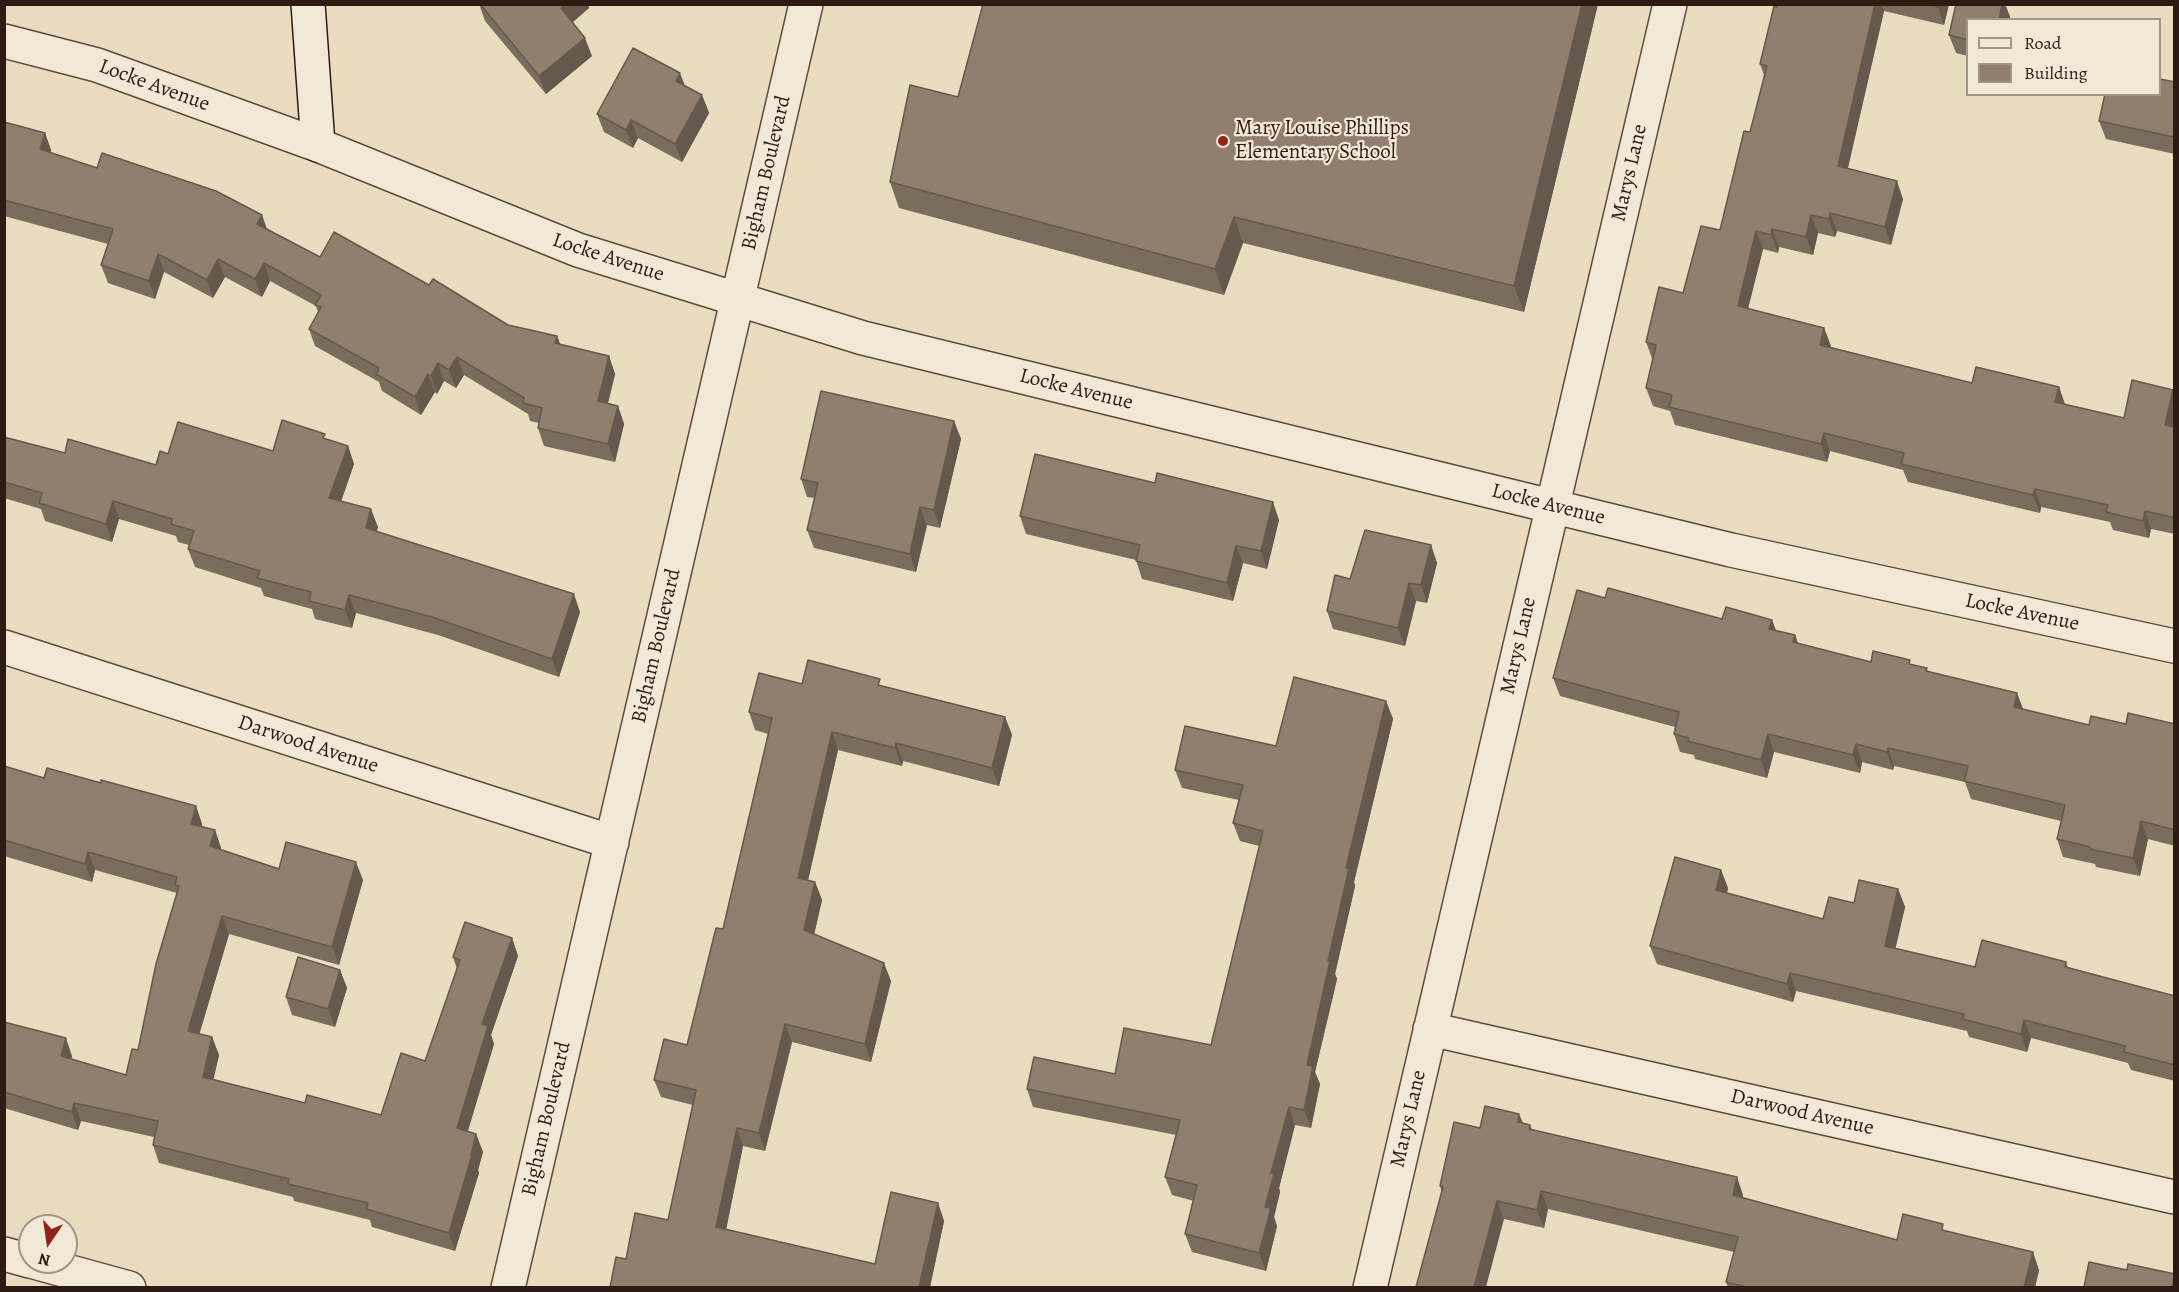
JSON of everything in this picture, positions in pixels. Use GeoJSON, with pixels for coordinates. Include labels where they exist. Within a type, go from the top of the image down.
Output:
{"type":"FeatureCollection","features":[{"type":"Feature","properties":{"kind":"street"},"geometry":{"type":"LineString","coordinates":[[308,4],[318,145]]}},
{"type":"Feature","properties":{"kind":"street","name":"Bigham Boulevard"},"geometry":{"type":"LineString","coordinates":[[508,1287],[806,4]]}},
{"type":"Feature","properties":{"kind":"street","name":"Marys Lane"},"geometry":{"type":"LineString","coordinates":[[1370,1287],[1670,4]]}},
{"type":"Feature","properties":{"kind":"street","name":"Locke Avenue"},"geometry":{"type":"LineString","coordinates":[[4,41],[97,65],[318,145],[578,250],[863,338],[1731,550],[2175,646]]}},
{"type":"Feature","properties":{"kind":"street","name":"Darwood Avenue"},"geometry":{"type":"LineString","coordinates":[[4,647],[612,842]]}},
{"type":"Feature","properties":{"kind":"street","name":"Darwood Avenue"},"geometry":{"type":"LineString","coordinates":[[1430,1029],[2175,1197]]}},
{"type":"Feature","properties":{"kind":"street"},"geometry":{"type":"LineString","coordinates":[[78,1274],[129,1287]]}},
{"type":"Feature","properties":{"kind":"building"},"geometry":{"type":"Polygon","coordinates":[[[480,4],[566,4],[561,8],[585,38],[539,76],[480,4]]]}},
{"type":"Feature","properties":{"kind":"building"},"geometry":{"type":"Polygon","coordinates":[[[983,4],[1582,4],[1514,286],[1234,217],[1215,269],[890,182],[910,85],[958,97],[983,4]]]}},
{"type":"Feature","properties":{"kind":"building"},"geometry":{"type":"Polygon","coordinates":[[[1778,4],[1875,4],[1838,166],[1897,181],[1885,227],[1830,213],[1829,219],[1811,215],[1806,237],[1772,229],[1771,235],[1756,231],[1738,306],[1824,328],[1820,345],[1972,383],[1976,367],[2059,387],[2055,402],[2124,418],[2132,380],[2173,390],[2165,425],[2175,427],[2175,518],[2145,511],[2143,521],[2106,512],[2108,505],[2035,489],[2033,495],[1901,464],[1904,453],[1824,433],[1821,444],[1669,407],[1672,395],[1646,388],[1656,345],[1646,342],[1659,287],[1683,293],[1701,226],[1720,230],[1744,131],[1750,132],[1767,66],[1760,64],[1774,6],[1777,7],[1778,4]]]}},
{"type":"Feature","properties":{"kind":"building"},"geometry":{"type":"Polygon","coordinates":[[[1956,4],[2002,4],[1999,18],[1966,18],[1966,39],[1949,35],[1956,4]]]}},
{"type":"Feature","properties":{"kind":"building"},"geometry":{"type":"Polygon","coordinates":[[[633,48],[680,73],[676,81],[702,95],[675,144],[631,120],[626,130],[597,114],[633,48]]]}},
{"type":"Feature","properties":{"kind":"building"},"geometry":{"type":"Polygon","coordinates":[[[2161,79],[2175,82],[2173,137],[2099,121],[2105,96],[2161,96],[2161,79]]]}},
{"type":"Feature","properties":{"kind":"building"},"geometry":{"type":"Polygon","coordinates":[[[4,122],[45,133],[40,149],[97,168],[102,153],[216,191],[262,215],[257,224],[320,257],[334,232],[429,285],[433,279],[508,325],[557,336],[555,343],[609,356],[598,401],[618,406],[608,444],[538,428],[542,408],[523,403],[524,398],[457,357],[449,370],[438,363],[431,376],[428,374],[415,397],[376,374],[379,368],[309,329],[321,307],[315,305],[321,295],[264,263],[255,279],[218,259],[207,280],[158,254],[149,281],[101,265],[113,229],[4,200],[4,122]]]}},
{"type":"Feature","properties":{"kind":"building"},"geometry":{"type":"Polygon","coordinates":[[[821,391],[954,421],[934,510],[920,507],[910,554],[807,530],[818,483],[801,479],[821,391]]]}},
{"type":"Feature","properties":{"kind":"building"},"geometry":{"type":"Polygon","coordinates":[[[282,420],[325,434],[323,438],[348,446],[329,498],[371,509],[366,528],[574,594],[552,659],[432,617],[349,595],[345,610],[309,601],[311,592],[257,578],[260,571],[188,549],[194,531],[171,524],[172,519],[113,501],[106,524],[39,503],[42,493],[4,482],[4,437],[65,453],[68,439],[156,465],[160,451],[168,454],[178,422],[273,451],[282,420]]]}},
{"type":"Feature","properties":{"kind":"building"},"geometry":{"type":"Polygon","coordinates":[[[1035,454],[1155,483],[1157,473],[1273,502],[1261,551],[1236,546],[1227,583],[1136,561],[1140,545],[1020,516],[1035,454]]]}},
{"type":"Feature","properties":{"kind":"building"},"geometry":{"type":"Polygon","coordinates":[[[1365,530],[1431,545],[1421,585],[1409,583],[1398,628],[1327,611],[1335,575],[1350,579],[1365,530]]]}},
{"type":"Feature","properties":{"kind":"building"},"geometry":{"type":"Polygon","coordinates":[[[1608,588],[1722,619],[1726,607],[1772,620],[1769,629],[1795,635],[1793,642],[1871,662],[1873,651],[1910,660],[1909,664],[1927,668],[1926,671],[2017,693],[2014,707],[2089,725],[2091,716],[2126,724],[2128,713],[2175,724],[2175,830],[2141,821],[2133,858],[2057,839],[2065,805],[1964,781],[1968,766],[1888,748],[1887,752],[1856,744],[1853,755],[1768,734],[1761,760],[1688,741],[1689,738],[1674,734],[1679,712],[1553,678],[1577,590],[1605,598],[1608,588]]]}},
{"type":"Feature","properties":{"kind":"building"},"geometry":{"type":"Polygon","coordinates":[[[808,660],[880,679],[878,685],[1005,717],[992,768],[896,743],[895,748],[832,732],[798,878],[815,882],[804,930],[884,963],[865,1044],[785,1024],[759,1133],[737,1128],[716,1227],[875,1264],[891,1192],[938,1203],[919,1287],[610,1287],[616,1257],[626,1259],[635,1213],[668,1220],[696,1090],[654,1080],[664,1039],[687,1045],[716,928],[723,929],[772,718],[749,712],[759,673],[802,684],[808,660]]]}},
{"type":"Feature","properties":{"kind":"building"},"geometry":{"type":"Polygon","coordinates":[[[1294,677],[1386,701],[1346,868],[1349,868],[1307,1065],[1313,1066],[1304,1110],[1289,1107],[1271,1173],[1274,1174],[1265,1207],[1271,1208],[1259,1253],[1185,1234],[1197,1185],[1165,1177],[1180,1120],[1027,1089],[1034,1057],[1115,1074],[1124,1028],[1211,1045],[1263,831],[1233,823],[1243,785],[1175,770],[1185,726],[1276,746],[1294,677]]]}},
{"type":"Feature","properties":{"kind":"building"},"geometry":{"type":"Polygon","coordinates":[[[4,766],[44,778],[47,768],[196,806],[191,824],[215,830],[210,846],[279,869],[286,842],[356,862],[332,947],[222,916],[188,1031],[212,1037],[203,1077],[305,1103],[307,1095],[381,1115],[401,1053],[425,1061],[460,960],[453,957],[465,922],[512,938],[482,1024],[488,1026],[457,1128],[476,1134],[449,1233],[366,1209],[368,1203],[288,1184],[289,1179],[153,1145],[158,1121],[74,1103],[72,1112],[4,1092],[4,1022],[66,1038],[61,1056],[126,1075],[132,1049],[138,1050],[156,964],[179,886],[175,885],[177,877],[88,852],[85,864],[4,840],[4,766]]]}},
{"type":"Feature","properties":{"kind":"building"},"geometry":{"type":"Polygon","coordinates":[[[1675,857],[1721,870],[1716,890],[1823,919],[1829,897],[1854,903],[1859,880],[1898,889],[1885,946],[1975,967],[1982,940],[2066,962],[2065,967],[2175,996],[2175,1065],[2124,1052],[2125,1046],[2024,1020],[2021,1034],[1962,1019],[1964,1014],[1790,973],[1787,984],[1650,946],[1675,857]]]}},
{"type":"Feature","properties":{"kind":"building"},"geometry":{"type":"Polygon","coordinates":[[[298,957],[340,970],[328,1009],[286,997],[298,957]]]}},
{"type":"Feature","properties":{"kind":"building"},"geometry":{"type":"Polygon","coordinates":[[[1485,1106],[1519,1114],[1518,1122],[1530,1125],[1529,1129],[1737,1177],[1733,1195],[1897,1240],[1903,1214],[1943,1224],[1942,1230],[2033,1252],[2024,1287],[1746,1287],[1726,1282],[1738,1237],[1541,1191],[1537,1210],[1497,1201],[1474,1287],[1416,1287],[1443,1187],[1440,1186],[1454,1122],[1480,1128],[1485,1106]]]}},
{"type":"Feature","properties":{"kind":"building"},"geometry":{"type":"Polygon","coordinates":[[[2089,1262],[2127,1270],[2128,1264],[2175,1274],[2172,1287],[2084,1287],[2089,1262]]]}},
{"type":"Feature","properties":{"kind":"place","name":"Mary Louise Phillips Elementary School"},"geometry":{"type":"Point","coordinates":[1223,141]}}]}
